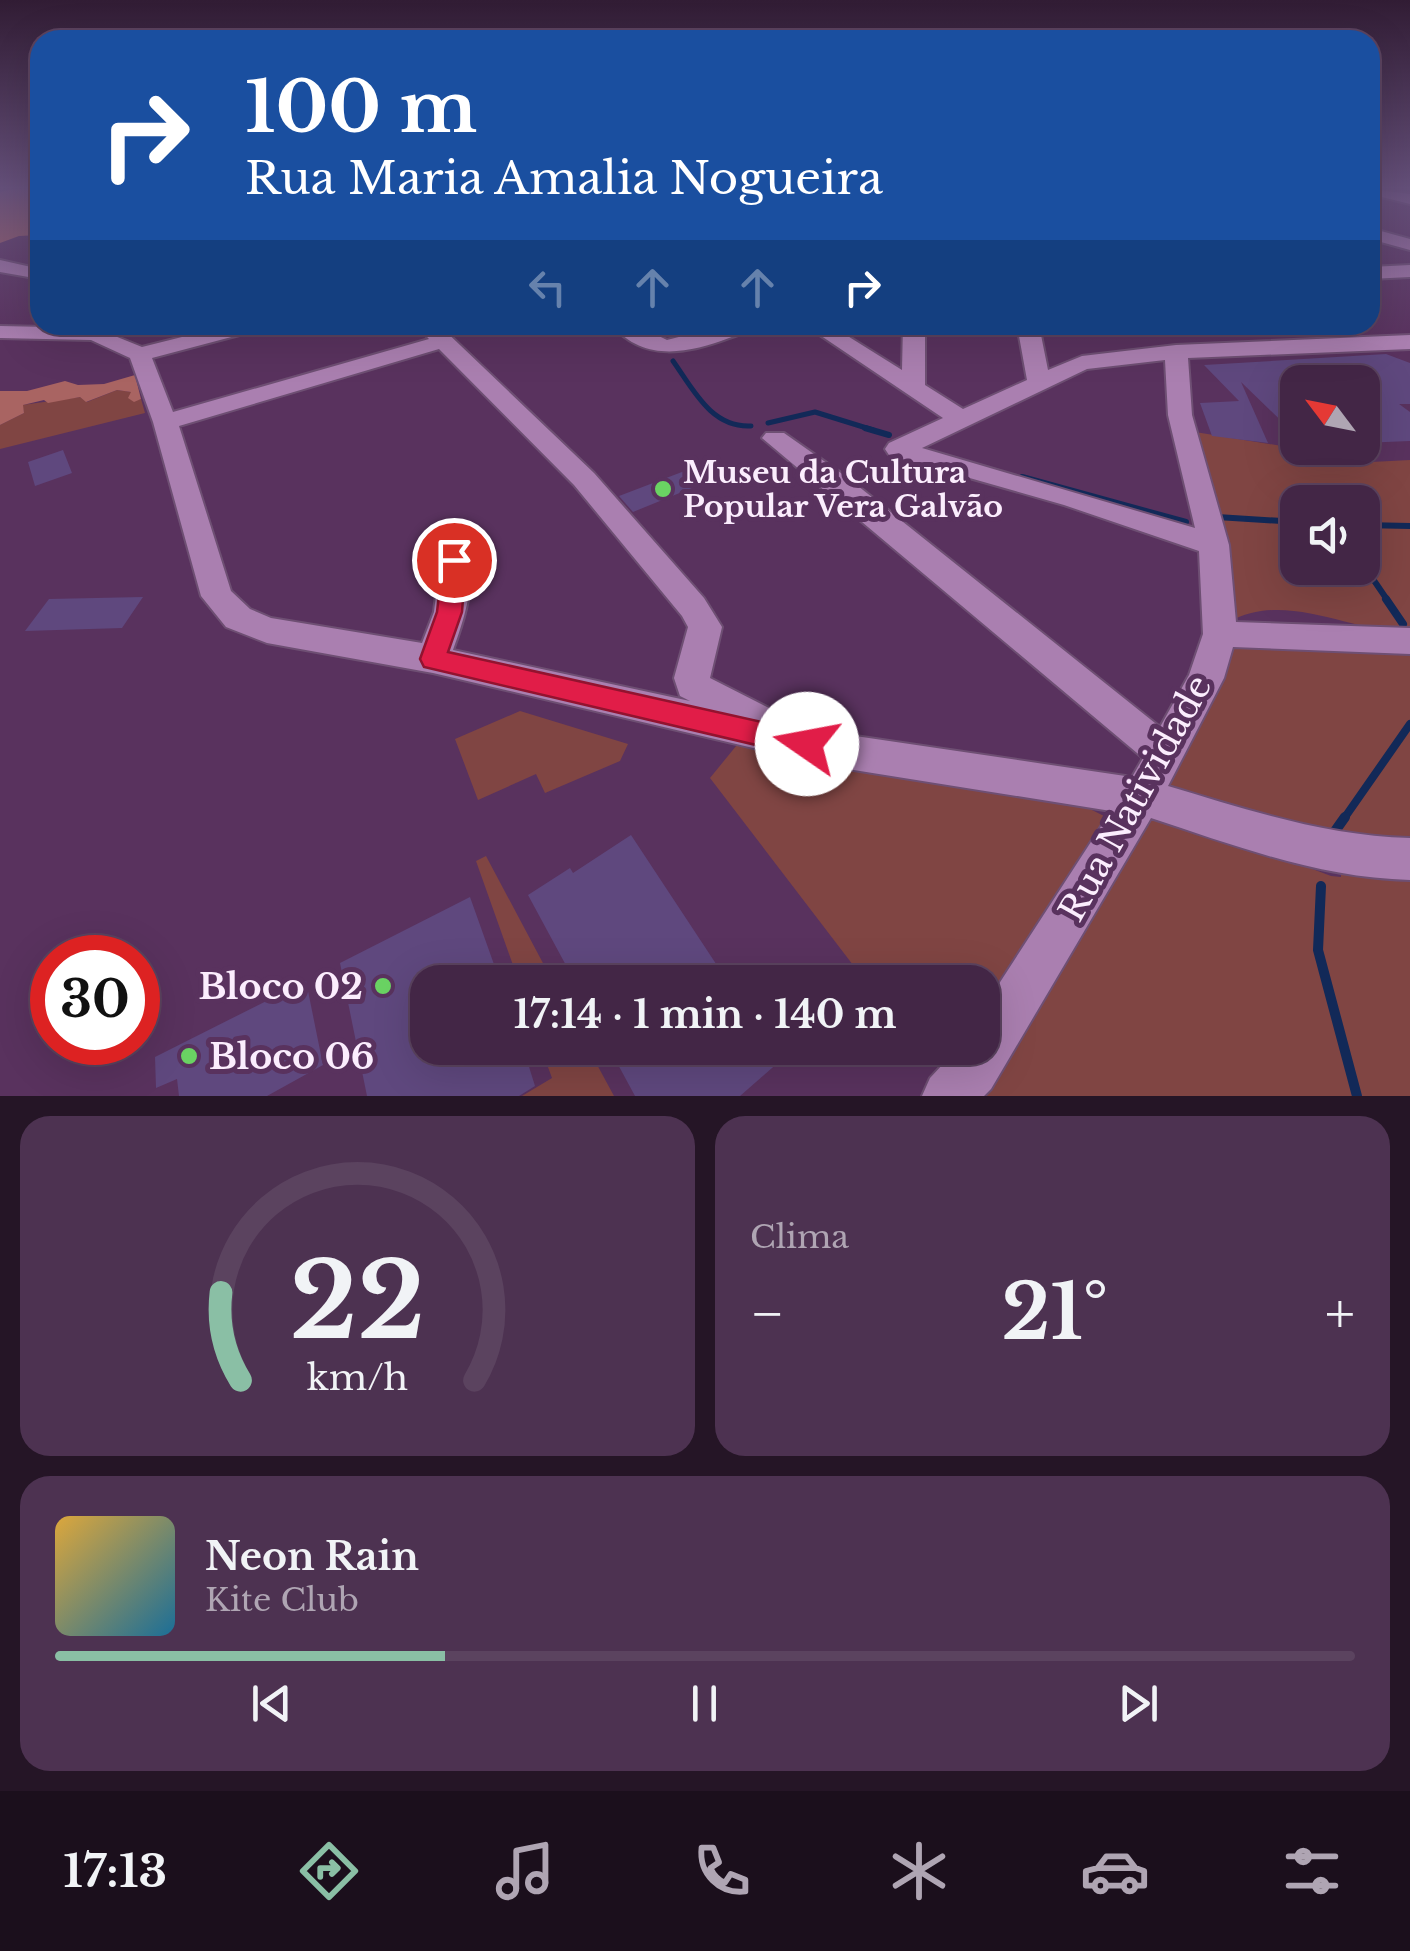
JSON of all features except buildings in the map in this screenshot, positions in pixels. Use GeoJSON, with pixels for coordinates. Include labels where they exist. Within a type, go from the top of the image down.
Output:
{"type":"FeatureCollection","features":[{"type":"Feature","properties":{"kind":"street"},"geometry":{"type":"LineString","coordinates":[[0,266],[30,273]]}},
{"type":"Feature","properties":{"kind":"street"},"geometry":{"type":"LineString","coordinates":[[1380,273],[1410,272]]}},
{"type":"Feature","properties":{"kind":"street"},"geometry":{"type":"LineString","coordinates":[[0,332],[30,333]]}},
{"type":"Feature","properties":{"kind":"street"},"geometry":{"type":"LineString","coordinates":[[97,335],[140,354],[215,335]]}},
{"type":"Feature","properties":{"kind":"street"},"geometry":{"type":"LineString","coordinates":[[165,422],[428,335]]}},
{"type":"Feature","properties":{"kind":"street"},"geometry":{"type":"LineString","coordinates":[[436,335],[584,479],[692,607],[705,627],[692,682],[702,708]]}},
{"type":"Feature","properties":{"kind":"street"},"geometry":{"type":"LineString","coordinates":[[635,335],[646,344],[671,348],[714,335]]}},
{"type":"Feature","properties":{"kind":"street"},"geometry":{"type":"LineString","coordinates":[[831,335],[961,419]]}},
{"type":"Feature","properties":{"kind":"street"},"geometry":{"type":"LineString","coordinates":[[913,388],[914,335]]}},
{"type":"Feature","properties":{"kind":"street"},"geometry":{"type":"LineString","coordinates":[[1030,335],[1039,381]]}},
{"type":"Feature","properties":{"kind":"street"},"geometry":{"type":"LineString","coordinates":[[1214,545],[1074,499],[898,449],[1082,363],[1165,343],[1410,342]]}},
{"type":"Feature","properties":{"kind":"street","name":"Rua Natividade"},"geometry":{"type":"LineString","coordinates":[[948,1096],[973,1071],[1142,798],[1206,678],[1220,634],[1214,545],[1165,343]]}},
{"type":"Feature","properties":{"kind":"street"},"geometry":{"type":"LineString","coordinates":[[140,354],[165,422],[217,596],[238,618],[266,630],[702,708],[807,744],[1142,798],[1280,840],[1369,858],[1410,858]]}},
{"type":"Feature","properties":{"kind":"street"},"geometry":{"type":"LineString","coordinates":[[775,438],[838,484],[1165,752]]}},
{"type":"Feature","properties":{"kind":"street"},"geometry":{"type":"LineString","coordinates":[[433,659],[450,612],[454,560]]}},
{"type":"Feature","properties":{"kind":"street"},"geometry":{"type":"LineString","coordinates":[[1220,634],[1410,641]]}},
{"type":"Feature","properties":{"kind":"shaded area"},"geometry":{"type":"Polygon","coordinates":[[[135,375],[141,399],[134,402],[128,398],[131,392],[117,390],[86,402],[80,397],[48,403],[44,400],[23,405],[24,413],[0,425],[0,391],[27,391],[65,381],[104,384],[135,375]]]}},
{"type":"Feature","properties":{"kind":"shaded area"},"geometry":{"type":"Polygon","coordinates":[[[117,390],[132,392],[134,401],[141,399],[145,413],[0,449],[0,425],[24,413],[22,405],[80,397],[87,402],[117,390]]]}},
{"type":"Feature","properties":{"kind":"shaded area"},"geometry":{"type":"Polygon","coordinates":[[[1189,431],[1280,446],[1280,465],[1380,465],[1380,462],[1410,460],[1410,633],[1295,611],[1251,613],[1229,622],[1189,431]]]}},
{"type":"Feature","properties":{"kind":"shaded area"},"geometry":{"type":"Polygon","coordinates":[[[1248,642],[1279,650],[1410,653],[1410,845],[1355,844],[1164,788],[1224,680],[1233,643],[1248,642]]]}},
{"type":"Feature","properties":{"kind":"shaded area"},"geometry":{"type":"Polygon","coordinates":[[[520,711],[628,744],[620,761],[545,793],[536,774],[478,800],[455,739],[520,711]]]}},
{"type":"Feature","properties":{"kind":"shaded area"},"geometry":{"type":"Polygon","coordinates":[[[741,740],[1088,808],[1106,817],[1110,824],[1000,992],[1000,965],[853,965],[710,778],[741,740]]]}},
{"type":"Feature","properties":{"kind":"shaded area"},"geometry":{"type":"Polygon","coordinates":[[[1157,814],[1175,817],[1331,876],[1341,877],[1341,865],[1410,866],[1410,1096],[970,1096],[990,1065],[1000,1065],[1000,1049],[1147,821],[1157,814]]]}},
{"type":"Feature","properties":{"kind":"shaded area"},"geometry":{"type":"Polygon","coordinates":[[[486,856],[544,965],[513,965],[476,861],[486,856]]]}},
{"type":"Feature","properties":{"kind":"shaded area"},"geometry":{"type":"Polygon","coordinates":[[[547,1065],[597,1065],[614,1096],[522,1096],[552,1078],[547,1065]]]}},
{"type":"Feature","properties":{"kind":"waterway"},"geometry":{"type":"LineString","coordinates":[[673,361],[714,414],[737,425],[751,426]]}},
{"type":"Feature","properties":{"kind":"waterway"},"geometry":{"type":"LineString","coordinates":[[768,423],[815,412],[873,430]]}},
{"type":"Feature","properties":{"kind":"waterway"},"geometry":{"type":"LineString","coordinates":[[865,428],[889,435]]}},
{"type":"Feature","properties":{"kind":"waterway"},"geometry":{"type":"LineString","coordinates":[[1022,477],[1186,522]]}},
{"type":"Feature","properties":{"kind":"waterway"},"geometry":{"type":"LineString","coordinates":[[1217,517],[1280,521]]}},
{"type":"Feature","properties":{"kind":"waterway"},"geometry":{"type":"LineString","coordinates":[[1380,525],[1410,526]]}},
{"type":"Feature","properties":{"kind":"waterway"},"geometry":{"type":"LineString","coordinates":[[1377,585],[1388,601]]}},
{"type":"Feature","properties":{"kind":"waterway"},"geometry":{"type":"LineString","coordinates":[[1386,599],[1403,624]]}},
{"type":"Feature","properties":{"kind":"waterway"},"geometry":{"type":"LineString","coordinates":[[1343,820],[1410,724]]}},
{"type":"Feature","properties":{"kind":"waterway"},"geometry":{"type":"LineString","coordinates":[[1333,834],[1345,817]]}},
{"type":"Feature","properties":{"kind":"waterway"},"geometry":{"type":"LineString","coordinates":[[1321,886],[1318,950],[1357,1096]]}},
{"type":"Feature","properties":{"kind":"place","name":"Museu da Cultura Popular Vera Galvão"},"geometry":{"type":"Point","coordinates":[663,489]}},
{"type":"Feature","properties":{"kind":"place","name":"Bloco 02"},"geometry":{"type":"Point","coordinates":[383,986]}},
{"type":"Feature","properties":{"kind":"place","name":"Bloco 06"},"geometry":{"type":"Point","coordinates":[189,1056]}},
{"type":"Feature","properties":{"kind":"route"},"geometry":{"type":"LineString","coordinates":[[454,560],[450,612],[433,659],[807,744]]}}]}
